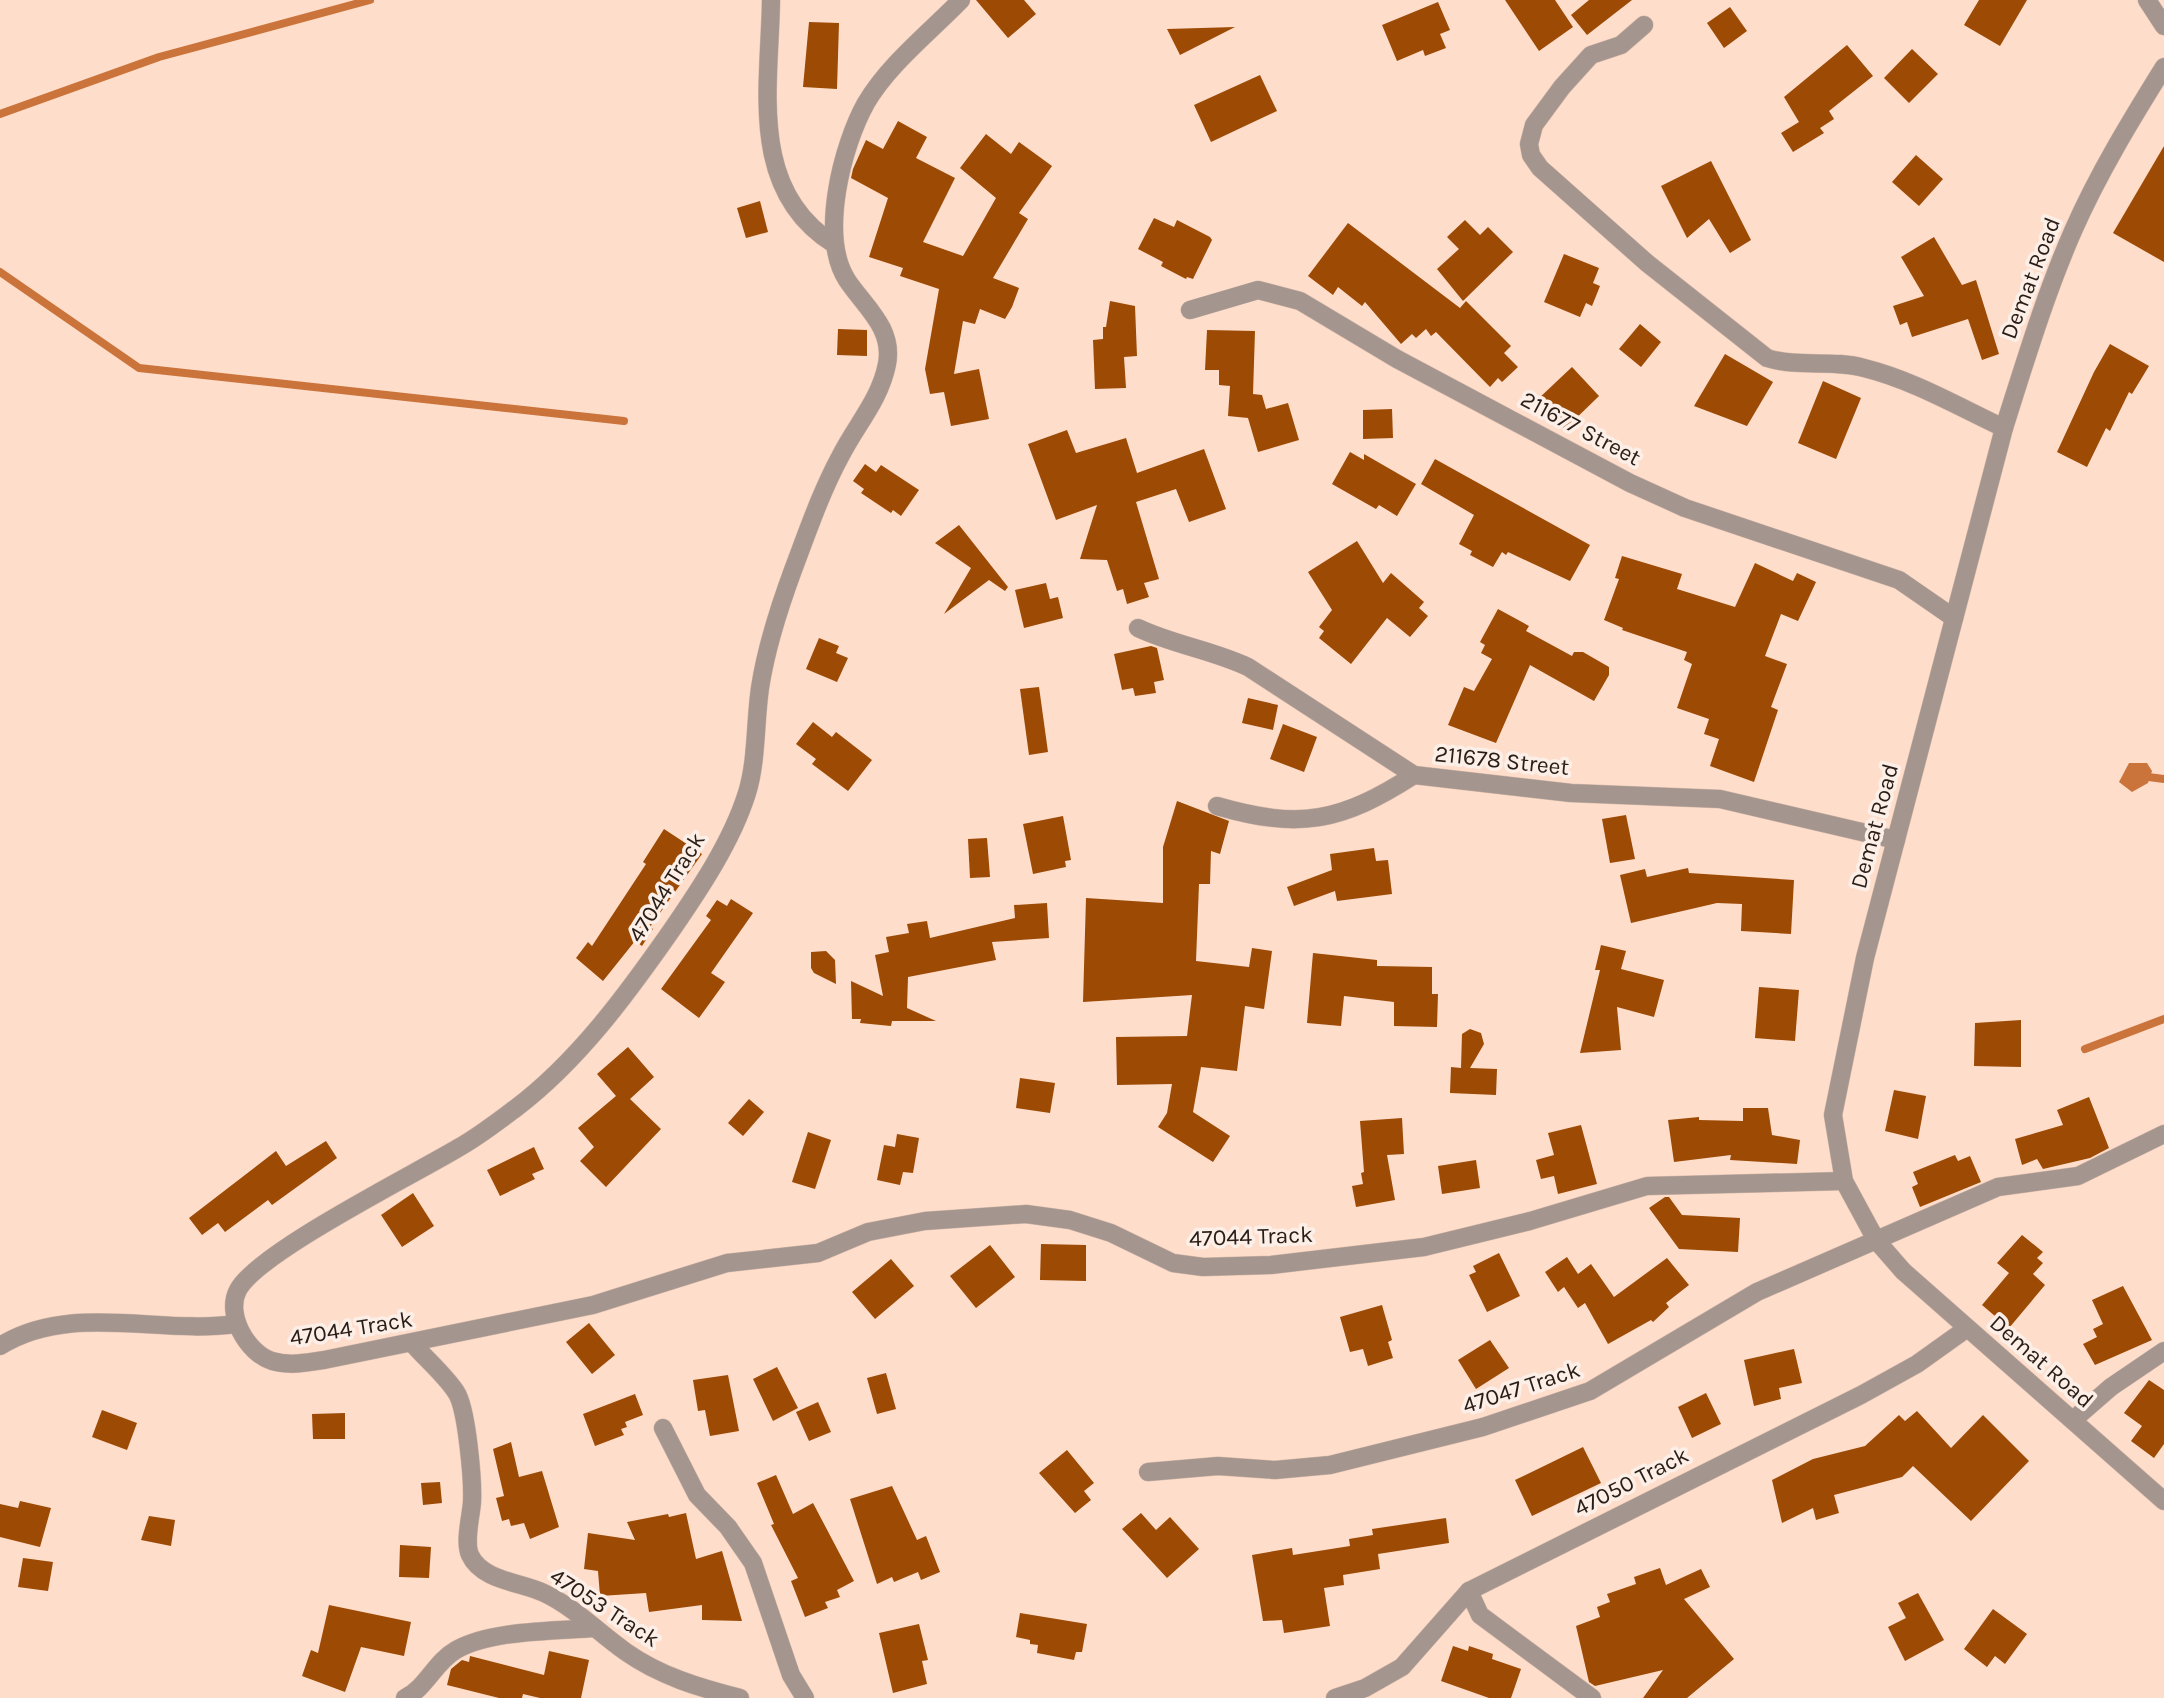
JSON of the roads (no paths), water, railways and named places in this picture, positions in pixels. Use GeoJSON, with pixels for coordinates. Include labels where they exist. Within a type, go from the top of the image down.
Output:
{"type":"FeatureCollection","features":[{"type":"Feature","properties":{"kind":"street"},"geometry":{"type":"LineString","coordinates":[[771,0],[766,104],[773,159],[800,214],[817,233],[834,244]]}},
{"type":"Feature","properties":{"kind":"street","name":"47044 Track"},"geometry":{"type":"LineString","coordinates":[[961,0],[900,61],[867,102],[840,173],[834,244],[845,277],[872,310],[886,335],[888,359],[877,396],[840,457],[794,568],[770,641],[760,686],[748,791],[721,849],[673,928],[640,975],[559,1070],[519,1106],[463,1146],[308,1235],[250,1273],[236,1293],[236,1324],[266,1360],[290,1365],[413,1344],[593,1305],[727,1263],[818,1253],[868,1232],[925,1221],[1026,1214],[1070,1220],[1111,1233],[1173,1262],[1203,1267],[1271,1265],[1424,1247],[1530,1221],[1647,1186],[1844,1181]]}},
{"type":"Feature","properties":{"kind":"street"},"geometry":{"type":"LineString","coordinates":[[2147,0],[2164,26]]}},
{"type":"Feature","properties":{"kind":"street"},"geometry":{"type":"LineString","coordinates":[[1644,25],[1620,45],[1591,55],[1562,87],[1534,125],[1529,144],[1531,155],[1540,168],[1647,263],[1767,358],[1781,362],[1864,368],[1912,385],[2004,428]]}},
{"type":"Feature","properties":{"kind":"street","name":"Demat Road"},"geometry":{"type":"LineString","coordinates":[[2164,67],[2116,147],[2074,229],[2048,294],[2004,428],[1865,958],[1833,1115],[1844,1181],[1876,1240],[1903,1271],[1966,1329],[2164,1501]]}},
{"type":"Feature","properties":{"kind":"street","name":"211677 Street"},"geometry":{"type":"LineString","coordinates":[[1190,310],[1258,290],[1300,301],[1397,359],[1630,483],[1685,508],[1899,580],[1954,618]]}},
{"type":"Feature","properties":{"kind":"street","name":"211678 Street"},"geometry":{"type":"LineString","coordinates":[[1138,628],[1158,637],[1220,654],[1248,667],[1413,775],[1571,793],[1720,799],[1896,840]]}},
{"type":"Feature","properties":{"kind":"street"},"geometry":{"type":"LineString","coordinates":[[1217,806],[1257,817],[1293,820],[1326,818],[1352,809],[1413,775]]}},
{"type":"Feature","properties":{"kind":"street","name":"47047 Track"},"geometry":{"type":"LineString","coordinates":[[1148,1472],[1218,1466],[1275,1470],[1330,1465],[1483,1427],[1590,1391],[1757,1292],[1998,1187],[2067,1179],[2091,1172],[2164,1134]]}},
{"type":"Feature","properties":{"kind":"street"},"geometry":{"type":"LineString","coordinates":[[0,1346],[38,1328],[77,1323],[132,1322],[167,1328],[236,1324]]}},
{"type":"Feature","properties":{"kind":"street","name":"47050 Track"},"geometry":{"type":"LineString","coordinates":[[1335,1698],[1365,1688],[1402,1667],[1469,1591],[1861,1395],[1917,1364],[1966,1329]]}},
{"type":"Feature","properties":{"kind":"street","name":"47053 Track"},"geometry":{"type":"LineString","coordinates":[[413,1344],[456,1392],[464,1412],[472,1495],[469,1554],[484,1571],[544,1593],[629,1654],[665,1673],[694,1686],[740,1698]]}},
{"type":"Feature","properties":{"kind":"street"},"geometry":{"type":"LineString","coordinates":[[2073,1420],[2111,1387],[2164,1351]]}},
{"type":"Feature","properties":{"kind":"street"},"geometry":{"type":"LineString","coordinates":[[663,1428],[698,1495],[728,1527],[753,1563],[791,1675],[805,1698]]}},
{"type":"Feature","properties":{"kind":"street"},"geometry":{"type":"LineString","coordinates":[[1469,1591],[1480,1615],[1592,1698]]}},
{"type":"Feature","properties":{"kind":"street"},"geometry":{"type":"LineString","coordinates":[[405,1698],[413,1694],[446,1658],[474,1642],[535,1632],[595,1628]]}},
{"type":"Feature","properties":{"kind":"waterway"},"geometry":{"type":"LineString","coordinates":[[0,114],[159,57],[370,0]]}},
{"type":"Feature","properties":{"kind":"waterway"},"geometry":{"type":"LineString","coordinates":[[0,272],[139,368],[624,421]]}},
{"type":"Feature","properties":{"kind":"waterway"},"geometry":{"type":"LineString","coordinates":[[2141,776],[2164,779]]}},
{"type":"Feature","properties":{"kind":"waterway"},"geometry":{"type":"LineString","coordinates":[[2085,1049],[2164,1019]]}}]}
